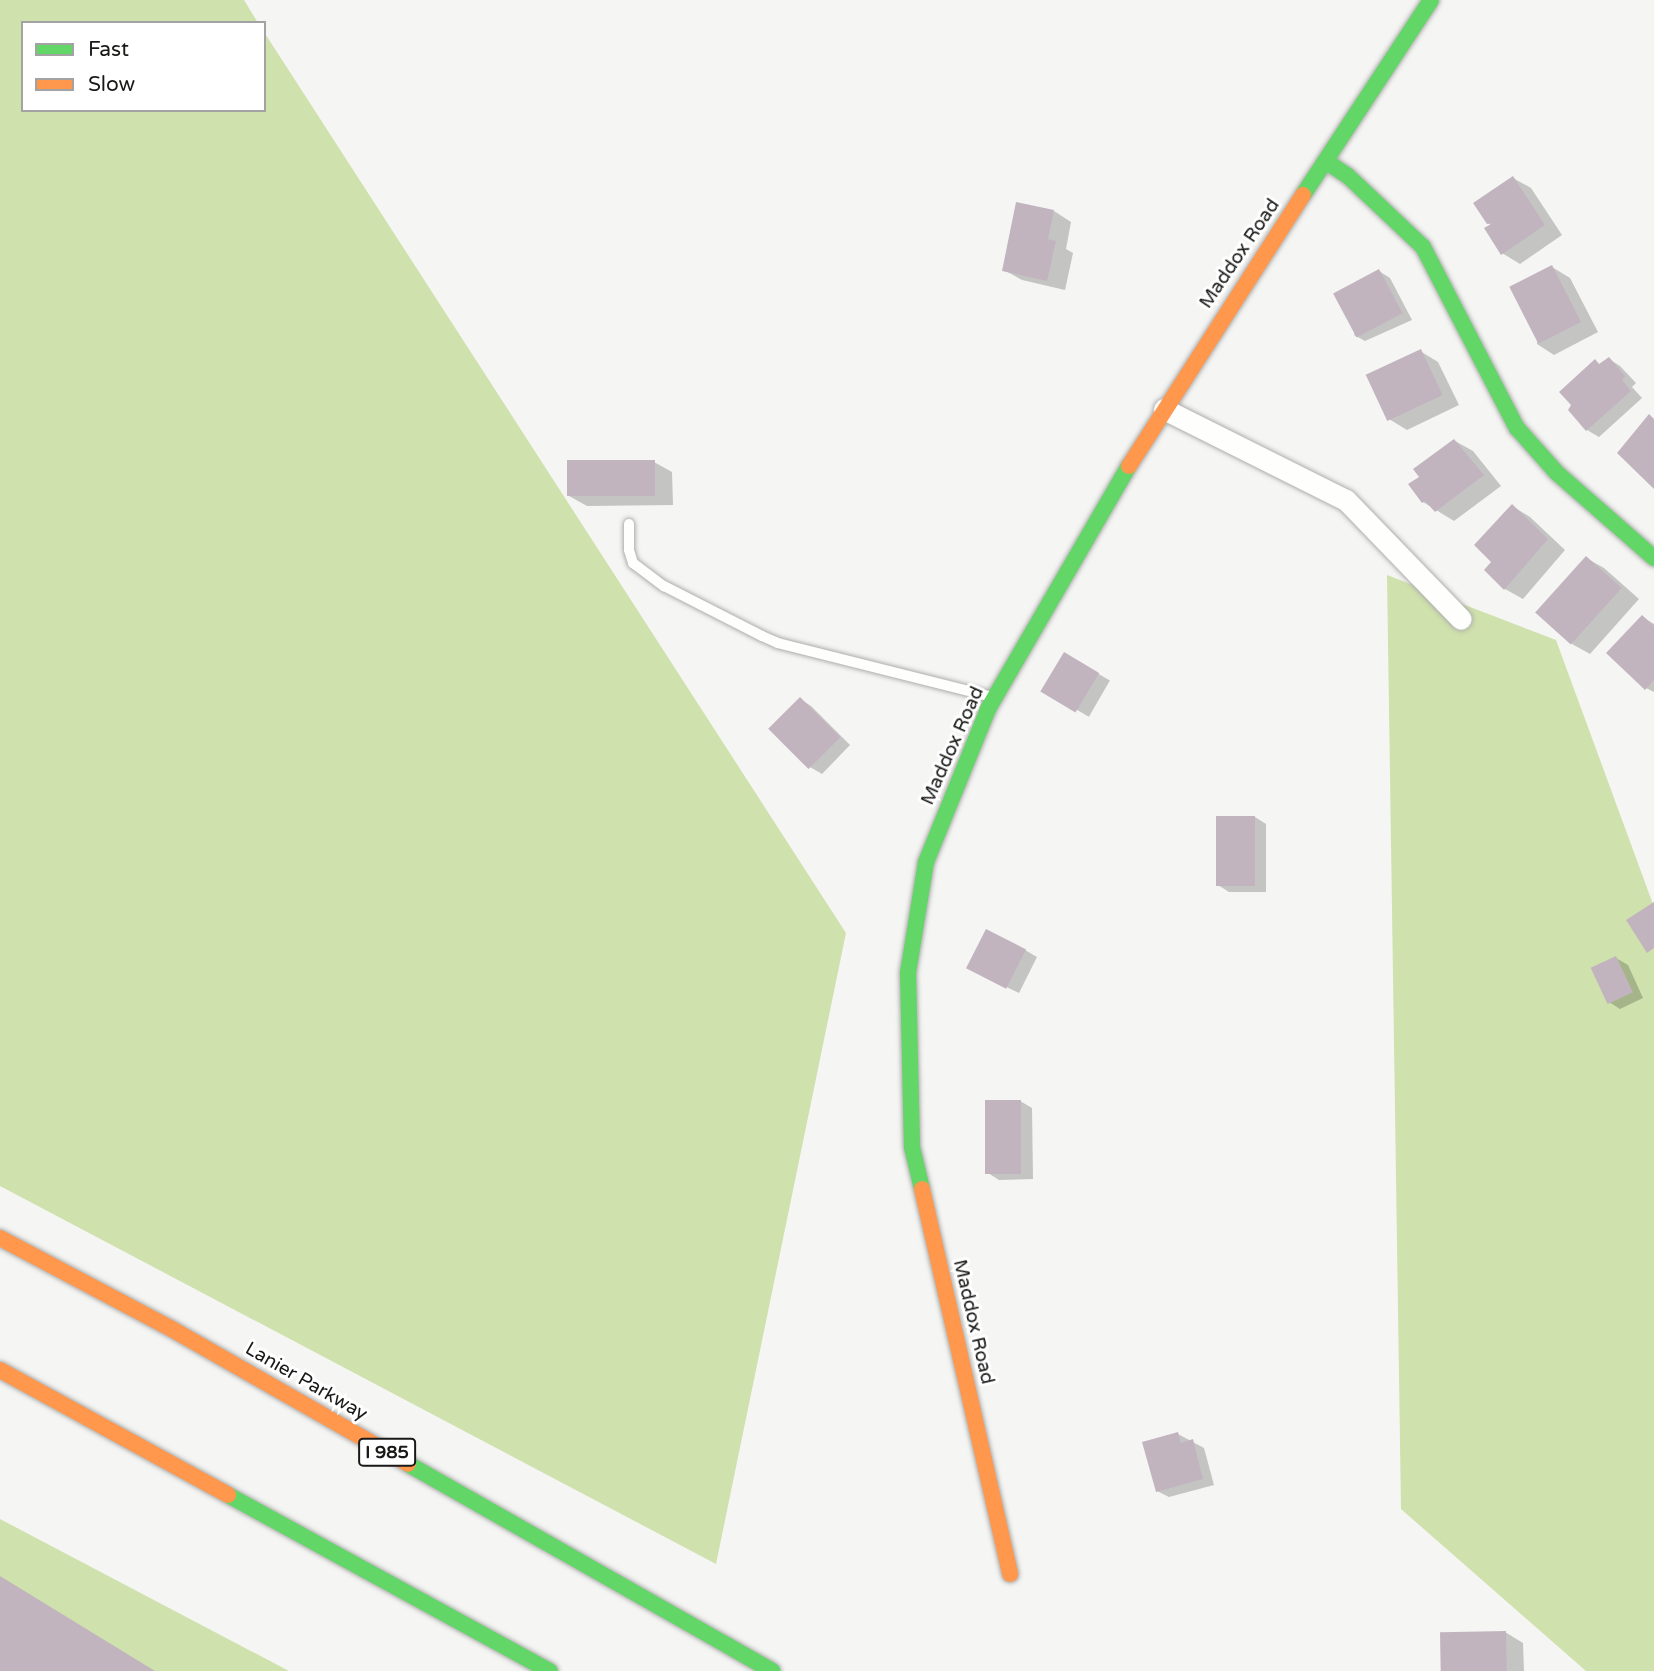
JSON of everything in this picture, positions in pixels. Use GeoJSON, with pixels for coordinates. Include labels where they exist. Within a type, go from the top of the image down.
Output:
{"type":"FeatureCollection","features":[{"type":"Feature","properties":{"kind":"main road","name":"Maddox Road"},"geometry":{"type":"LineString","coordinates":[[1010,1574],[912,1147],[908,972],[926,862],[995,698],[1063,584],[1103,508],[1164,409],[1431,0]]}},
{"type":"Feature","properties":{"kind":"main road"},"geometry":{"type":"LineString","coordinates":[[1326,162],[1348,176],[1423,247],[1517,428],[1557,473],[1654,558]]}},
{"type":"Feature","properties":{"kind":"main road","name":"Lanier Parkway"},"geometry":{"type":"LineString","coordinates":[[0,1238],[170,1328],[772,1671]]}},
{"type":"Feature","properties":{"kind":"main road"},"geometry":{"type":"LineString","coordinates":[[0,1370],[550,1671]]}},
{"type":"Feature","properties":{"kind":"street"},"geometry":{"type":"LineString","coordinates":[[1164,409],[1346,500],[1461,619]]}},
{"type":"Feature","properties":{"kind":"lane"},"geometry":{"type":"LineString","coordinates":[[629,524],[629,550],[633,563],[664,586],[762,636],[778,643],[995,698]]}},
{"type":"Feature","properties":{"kind":"green space"},"geometry":{"type":"Polygon","coordinates":[[[0,0],[244,0],[257,21],[21,21],[21,112],[266,112],[266,35],[846,933],[716,1564],[0,1186],[0,0]]]}},
{"type":"Feature","properties":{"kind":"green space"},"geometry":{"type":"Polygon","coordinates":[[[1387,575],[1556,640],[1654,907],[1654,1671],[1586,1671],[1401,1509],[1387,575]]]}},
{"type":"Feature","properties":{"kind":"green space"},"geometry":{"type":"Polygon","coordinates":[[[0,1519],[289,1671],[0,1671],[0,1519]]]}},
{"type":"Feature","properties":{"kind":"building"},"geometry":{"type":"Polygon","coordinates":[[[1513,176],[1545,225],[1501,255],[1484,228],[1493,223],[1487,224],[1473,203],[1513,176]]]}},
{"type":"Feature","properties":{"kind":"building"},"geometry":{"type":"Polygon","coordinates":[[[1016,202],[1054,210],[1048,239],[1056,241],[1047,281],[1002,271],[1016,202]]]}},
{"type":"Feature","properties":{"kind":"building"},"geometry":{"type":"Polygon","coordinates":[[[1552,265],[1581,322],[1538,344],[1509,287],[1552,265]]]}},
{"type":"Feature","properties":{"kind":"building"},"geometry":{"type":"Polygon","coordinates":[[[1379,269],[1402,313],[1357,338],[1333,293],[1379,269]]]}},
{"type":"Feature","properties":{"kind":"building"},"geometry":{"type":"Polygon","coordinates":[[[1421,349],[1443,395],[1387,421],[1366,375],[1421,349]]]}},
{"type":"Feature","properties":{"kind":"building"},"geometry":{"type":"Polygon","coordinates":[[[1609,357],[1625,376],[1622,380],[1631,391],[1586,431],[1568,410],[1571,405],[1559,392],[1595,359],[1599,364],[1609,357]]]}},
{"type":"Feature","properties":{"kind":"building"},"geometry":{"type":"Polygon","coordinates":[[[1649,414],[1654,419],[1654,489],[1617,453],[1649,414]]]}},
{"type":"Feature","properties":{"kind":"building"},"geometry":{"type":"Polygon","coordinates":[[[1454,439],[1484,475],[1435,512],[1425,501],[1422,503],[1408,484],[1419,477],[1413,469],[1454,439]]]}},
{"type":"Feature","properties":{"kind":"building"},"geometry":{"type":"Polygon","coordinates":[[[567,460],[655,460],[655,496],[567,496],[567,460]]]}},
{"type":"Feature","properties":{"kind":"building"},"geometry":{"type":"Polygon","coordinates":[[[1512,504],[1548,539],[1504,590],[1484,570],[1491,562],[1474,545],[1512,504]]]}},
{"type":"Feature","properties":{"kind":"building"},"geometry":{"type":"Polygon","coordinates":[[[1586,556],[1622,588],[1571,645],[1535,612],[1586,556]]]}},
{"type":"Feature","properties":{"kind":"building"},"geometry":{"type":"Polygon","coordinates":[[[1642,615],[1654,626],[1654,680],[1645,690],[1606,653],[1642,615]]]}},
{"type":"Feature","properties":{"kind":"building"},"geometry":{"type":"Polygon","coordinates":[[[1064,652],[1099,673],[1075,713],[1040,691],[1064,652]]]}},
{"type":"Feature","properties":{"kind":"building"},"geometry":{"type":"Polygon","coordinates":[[[800,697],[840,737],[808,769],[768,729],[800,697]]]}},
{"type":"Feature","properties":{"kind":"building"},"geometry":{"type":"Polygon","coordinates":[[[1216,816],[1255,816],[1255,886],[1216,886],[1216,816]]]}},
{"type":"Feature","properties":{"kind":"building"},"geometry":{"type":"Polygon","coordinates":[[[1654,902],[1654,948],[1647,953],[1626,920],[1654,902]]]}},
{"type":"Feature","properties":{"kind":"building"},"geometry":{"type":"Polygon","coordinates":[[[986,929],[1026,949],[1006,989],[966,968],[986,929]]]}},
{"type":"Feature","properties":{"kind":"building"},"geometry":{"type":"Polygon","coordinates":[[[1616,956],[1633,992],[1608,1004],[1591,968],[1616,956]]]}},
{"type":"Feature","properties":{"kind":"building"},"geometry":{"type":"Polygon","coordinates":[[[985,1100],[1021,1100],[1021,1174],[985,1174],[985,1100]]]}},
{"type":"Feature","properties":{"kind":"building"},"geometry":{"type":"Polygon","coordinates":[[[1178,1432],[1181,1443],[1193,1439],[1203,1479],[1156,1492],[1142,1442],[1178,1432]]]}},
{"type":"Feature","properties":{"kind":"building"},"geometry":{"type":"Polygon","coordinates":[[[0,1576],[155,1671],[0,1671],[0,1576]]]}},
{"type":"Feature","properties":{"kind":"building"},"geometry":{"type":"Polygon","coordinates":[[[1506,1631],[1507,1671],[1441,1671],[1440,1632],[1506,1631]]]}},
{"type":"Feature","properties":{"kind":"traffic: fast"},"geometry":{"type":"LineString","coordinates":[[1303,195],[1431,0]]}},
{"type":"Feature","properties":{"kind":"traffic: fast"},"geometry":{"type":"LineString","coordinates":[[1327,162],[1348,176],[1423,247],[1517,428],[1557,473],[1654,558]]}},
{"type":"Feature","properties":{"kind":"traffic: fast"},"geometry":{"type":"LineString","coordinates":[[922,1189],[912,1147],[908,973],[926,862],[988,709],[1129,466]]}},
{"type":"Feature","properties":{"kind":"traffic: fast"},"geometry":{"type":"LineString","coordinates":[[408,1464],[772,1671]]}},
{"type":"Feature","properties":{"kind":"traffic: fast"},"geometry":{"type":"LineString","coordinates":[[228,1495],[550,1671]]}},
{"type":"Feature","properties":{"kind":"traffic: slow"},"geometry":{"type":"LineString","coordinates":[[1129,466],[1303,195]]}},
{"type":"Feature","properties":{"kind":"traffic: slow"},"geometry":{"type":"LineString","coordinates":[[922,1189],[1010,1574]]}},
{"type":"Feature","properties":{"kind":"traffic: slow"},"geometry":{"type":"LineString","coordinates":[[0,1238],[170,1328],[408,1464]]}},
{"type":"Feature","properties":{"kind":"traffic: slow"},"geometry":{"type":"LineString","coordinates":[[0,1370],[228,1495]]}}]}
